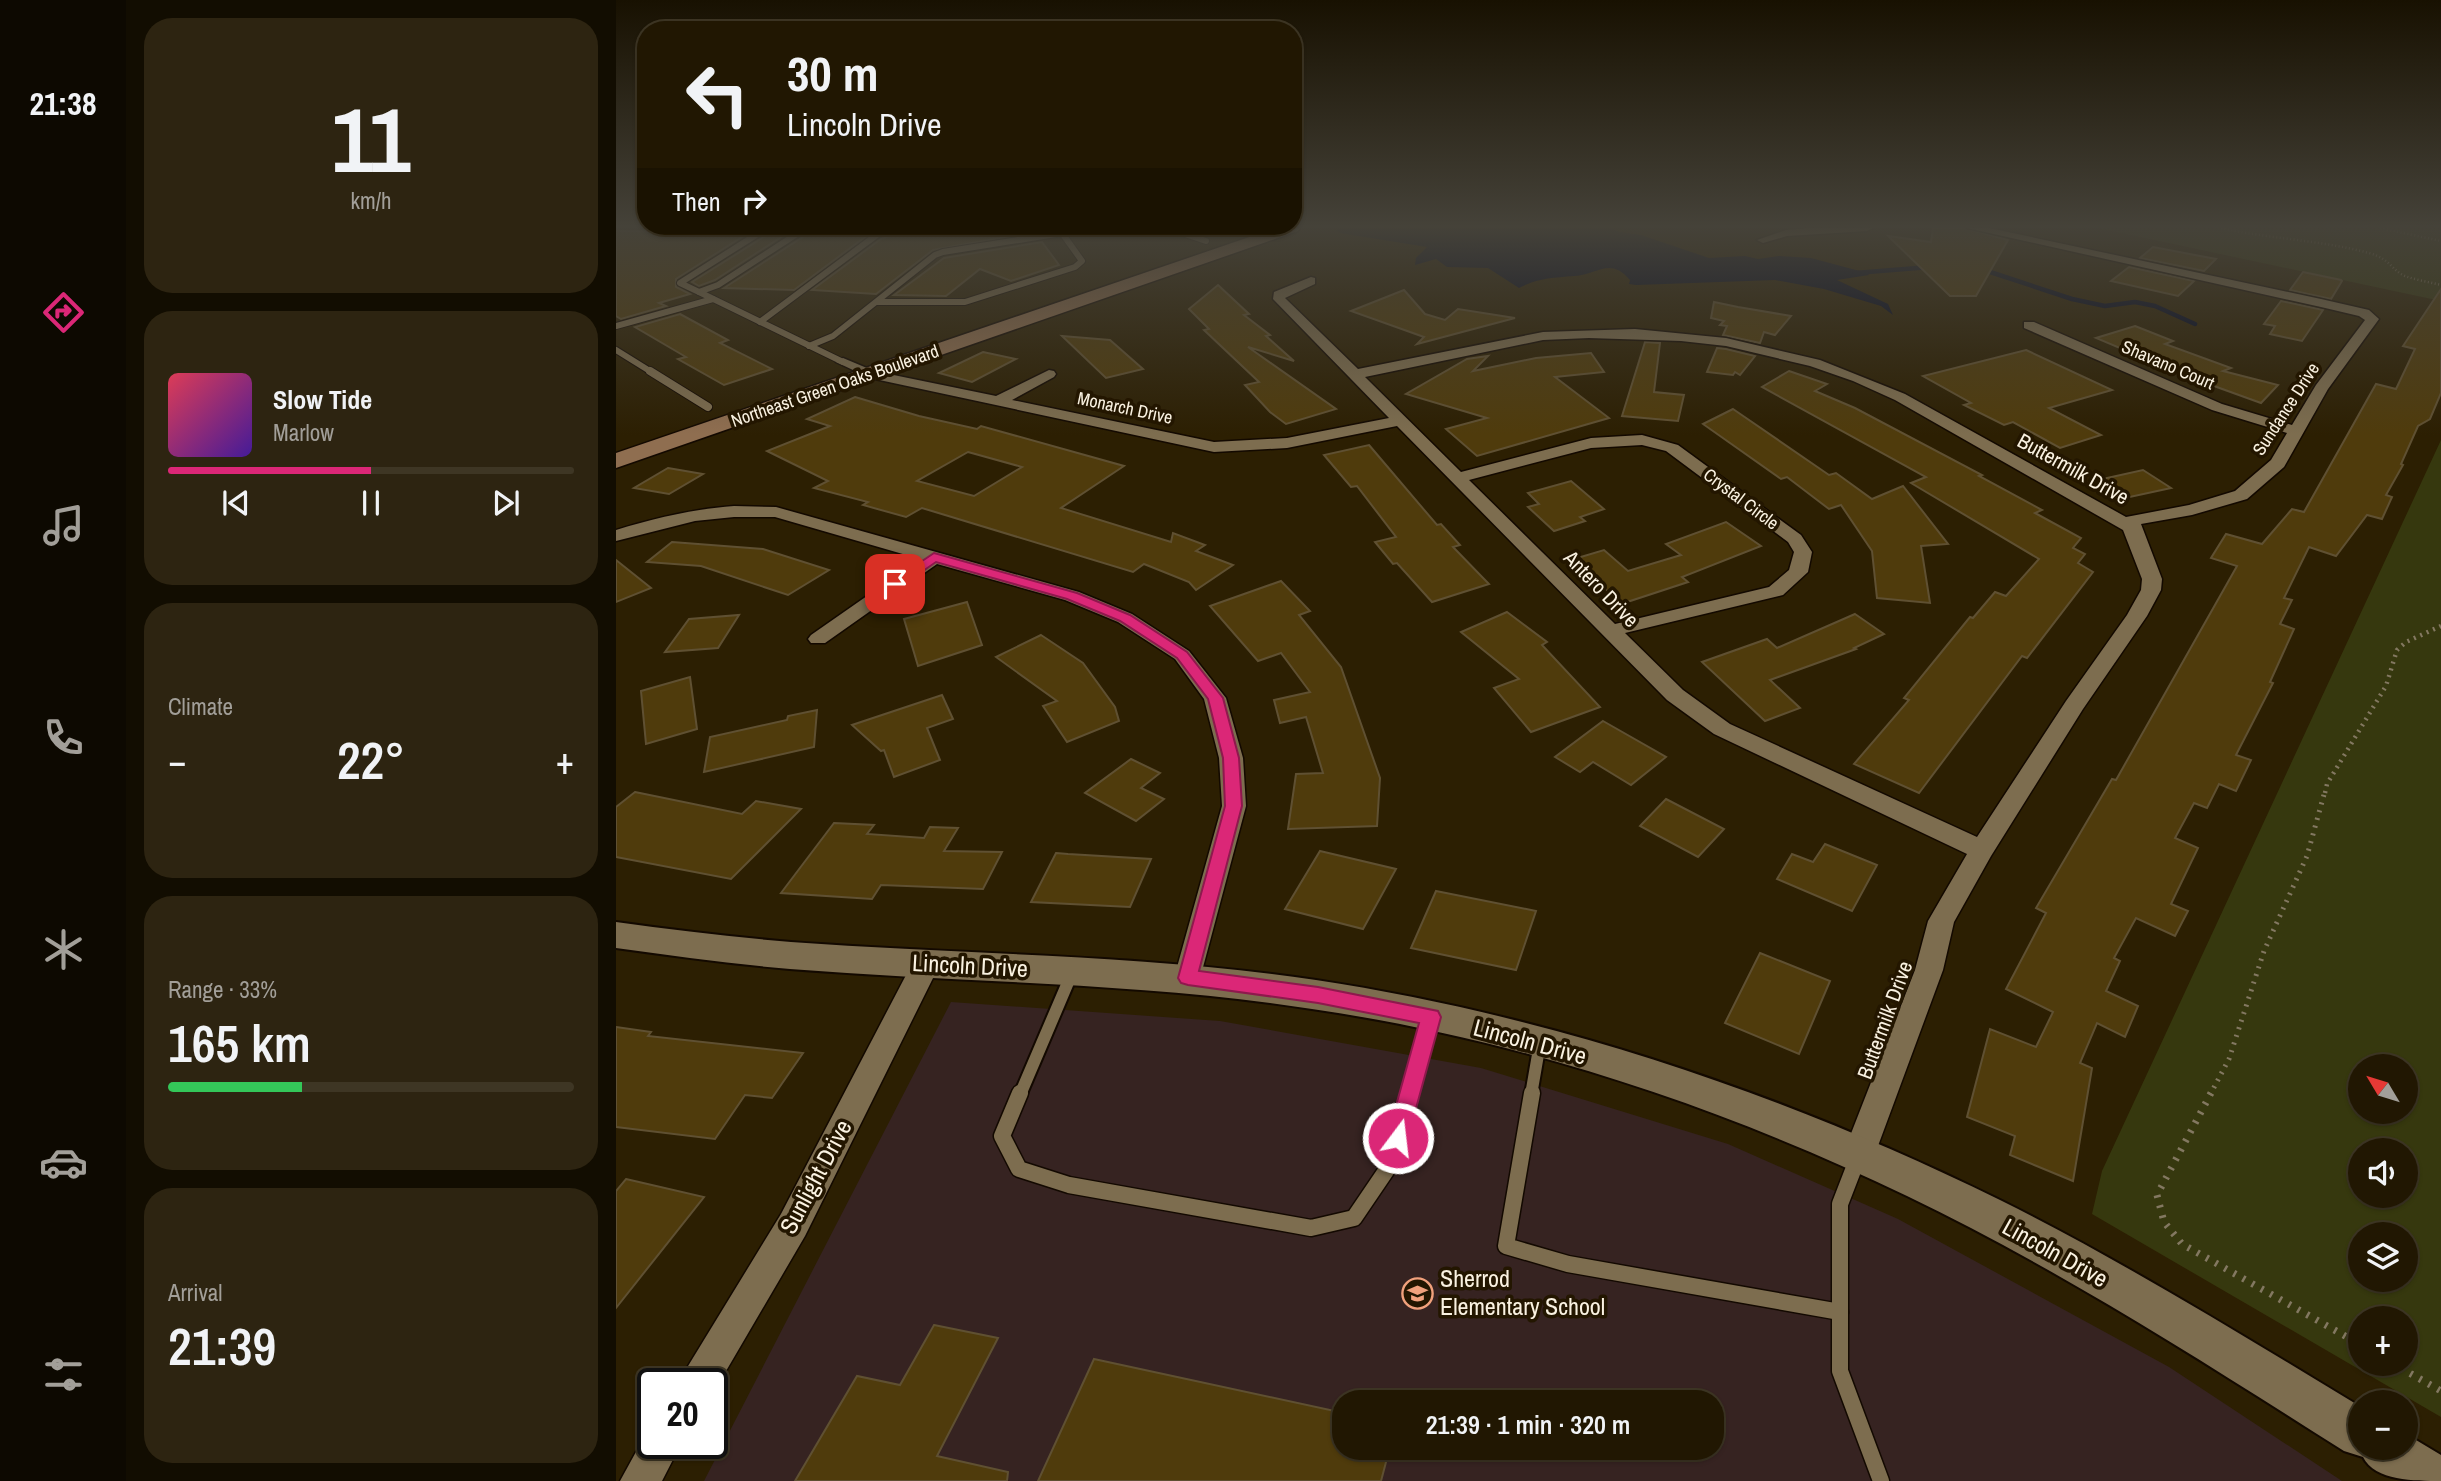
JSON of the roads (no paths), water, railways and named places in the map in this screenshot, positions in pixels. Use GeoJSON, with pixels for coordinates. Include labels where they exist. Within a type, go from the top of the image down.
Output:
{"type":"FeatureCollection","features":[{"type":"Feature","properties":{"kind":"main road"},"geometry":{"type":"LineString","coordinates":[[1000,310],[1038,297]]}},
{"type":"Feature","properties":{"kind":"main road","name":"Northeast Green Oaks Boulevard"},"geometry":{"type":"LineString","coordinates":[[616,461],[1092,297]]}},
{"type":"Feature","properties":{"kind":"main road","name":"Northeast Green Oaks Boulevard"},"geometry":{"type":"LineString","coordinates":[[682,416],[961,323]]}},
{"type":"Feature","properties":{"kind":"street","name":"Antero Drive"},"geometry":{"type":"LineString","coordinates":[[1279,297],[1675,695],[1723,729],[1982,850]]}},
{"type":"Feature","properties":{"kind":"street","name":"Sundance Drive"},"geometry":{"type":"LineString","coordinates":[[2131,527],[2133,520],[2192,510],[2241,495],[2278,463],[2321,388],[2372,319],[2364,313],[2291,297]]}},
{"type":"Feature","properties":{"kind":"street","name":"Shavano Court"},"geometry":{"type":"LineString","coordinates":[[2029,326],[2217,407],[2296,431]]}},
{"type":"Feature","properties":{"kind":"street","name":"Buttermilk Drive"},"geometry":{"type":"LineString","coordinates":[[1356,374],[1543,337],[1574,334],[1653,334],[1758,348],[1792,355],[1864,380],[2131,527],[2152,579],[2151,590],[2137,616],[2074,706],[1982,850],[1941,921],[1929,970],[1859,1154]]}},
{"type":"Feature","properties":{"kind":"street","name":"Monarch Drive"},"geometry":{"type":"LineString","coordinates":[[843,362],[870,374],[1214,447],[1287,443],[1403,420]]}},
{"type":"Feature","properties":{"kind":"street"},"geometry":{"type":"LineString","coordinates":[[998,401],[1049,374]]}},
{"type":"Feature","properties":{"kind":"street","name":"Crystal Circle"},"geometry":{"type":"LineString","coordinates":[[1460,477],[1591,443],[1642,440],[1672,448],[1795,539],[1803,552],[1798,572],[1776,591],[1610,631]]}},
{"type":"Feature","properties":{"kind":"street"},"geometry":{"type":"LineString","coordinates":[[616,536],[695,514],[750,510],[776,512],[1072,596],[1125,618],[1182,655],[1215,698],[1231,758],[1234,806],[1188,978]]}},
{"type":"Feature","properties":{"kind":"street"},"geometry":{"type":"LineString","coordinates":[[818,639],[934,557]]}},
{"type":"Feature","properties":{"kind":"street","name":"Lincoln Drive"},"geometry":{"type":"LineString","coordinates":[[616,935],[684,946],[926,964],[1188,978],[1318,995],[1431,1017],[1540,1043],[1636,1070],[1859,1154],[1986,1215],[2138,1298],[2348,1426]]}},
{"type":"Feature","properties":{"kind":"street","name":"Sunlight Drive"},"geometry":{"type":"LineString","coordinates":[[708,1368],[793,1225],[926,964]]}},
{"type":"Feature","properties":{"kind":"street"},"geometry":{"type":"LineString","coordinates":[[640,1481],[653,1459]]}},
{"type":"Feature","properties":{"kind":"street"},"geometry":{"type":"LineString","coordinates":[[2404,1460],[2438,1481]]}},
{"type":"Feature","properties":{"kind":"lane"},"geometry":{"type":"LineString","coordinates":[[709,297],[843,362]]}},
{"type":"Feature","properties":{"kind":"lane"},"geometry":{"type":"LineString","coordinates":[[760,321],[792,297]]}},
{"type":"Feature","properties":{"kind":"lane"},"geometry":{"type":"LineString","coordinates":[[809,346],[833,336],[883,297]]}},
{"type":"Feature","properties":{"kind":"lane"},"geometry":{"type":"LineString","coordinates":[[877,302],[942,304],[980,297]]}},
{"type":"Feature","properties":{"kind":"lane"},"geometry":{"type":"LineString","coordinates":[[616,326],[713,299]]}},
{"type":"Feature","properties":{"kind":"lane"},"geometry":{"type":"LineString","coordinates":[[616,351],[708,408]]}},
{"type":"Feature","properties":{"kind":"lane"},"geometry":{"type":"LineString","coordinates":[[1073,971],[1003,1136],[1019,1169],[1069,1185],[1311,1228],[1354,1218],[1392,1162],[1431,1017]]}},
{"type":"Feature","properties":{"kind":"lane"},"geometry":{"type":"LineString","coordinates":[[1540,1043],[1506,1246],[1568,1264],[1840,1312]]}},
{"type":"Feature","properties":{"kind":"lane"},"geometry":{"type":"LineString","coordinates":[[1859,1154],[1840,1204],[1840,1371],[1881,1481]]}},
{"type":"Feature","properties":{"kind":"water"},"geometry":{"type":"Polygon","coordinates":[[[1851,297],[1873,297],[1888,304],[1893,315],[1881,306],[1851,297]]]}},
{"type":"Feature","properties":{"kind":"waterway"},"geometry":{"type":"LineString","coordinates":[[2066,297],[2105,306],[2135,302],[2155,306],[2195,324]]}},
{"type":"Feature","properties":{"kind":"place","name":"Sherrod Elementary School"},"geometry":{"type":"Point","coordinates":[1417,1293]}}]}
